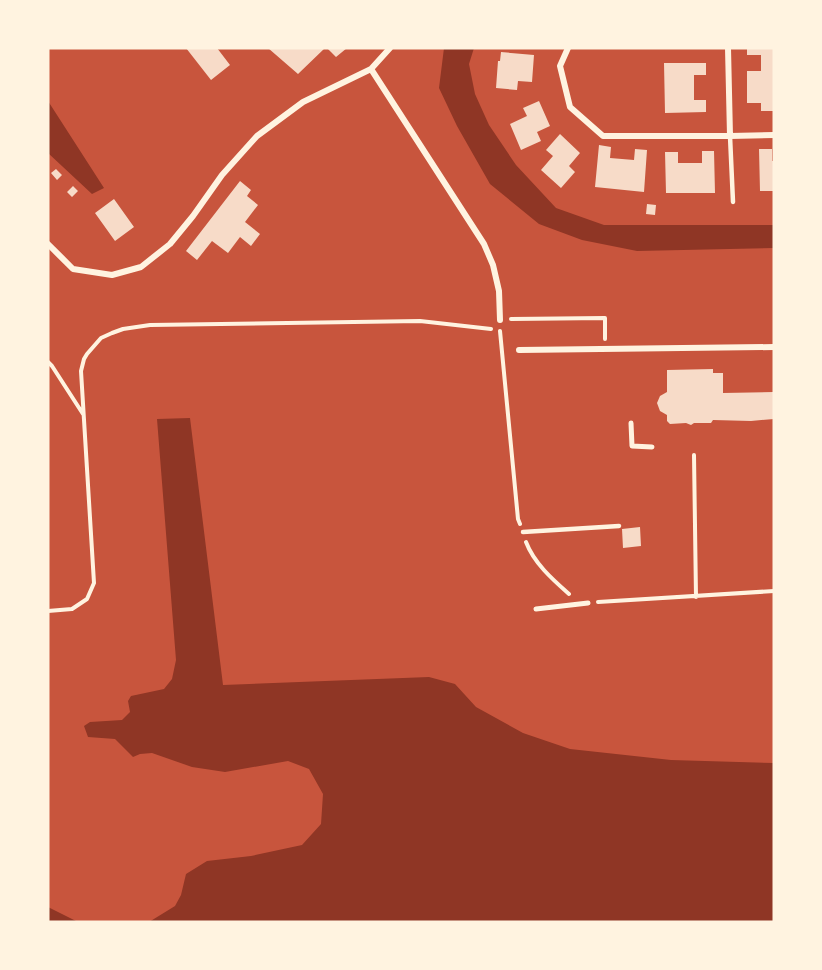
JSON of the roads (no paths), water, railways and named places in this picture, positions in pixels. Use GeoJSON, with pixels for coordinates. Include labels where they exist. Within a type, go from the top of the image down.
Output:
{"type":"FeatureCollection","features":[{"type":"Feature","properties":{"kind":"street"},"geometry":{"type":"LineString","coordinates":[[48,244],[73,269],[112,274],[141,267],[170,244],[222,175],[257,136],[303,102],[371,69],[390,48]]}},
{"type":"Feature","properties":{"kind":"street"},"geometry":{"type":"LineString","coordinates":[[568,48],[560,66],[570,107],[603,136],[774,135]]}},
{"type":"Feature","properties":{"kind":"street"},"geometry":{"type":"LineString","coordinates":[[728,48],[730,135]]}},
{"type":"Feature","properties":{"kind":"street"},"geometry":{"type":"LineString","coordinates":[[371,69],[484,244],[493,264],[499,291],[500,320]]}},
{"type":"Feature","properties":{"kind":"street"},"geometry":{"type":"LineString","coordinates":[[519,350],[774,347]]}},
{"type":"Feature","properties":{"kind":"street"},"geometry":{"type":"LineString","coordinates":[[631,423],[632,446],[652,447]]}},
{"type":"Feature","properties":{"kind":"street"},"geometry":{"type":"LineString","coordinates":[[536,609],[588,603]]}},
{"type":"Feature","properties":{"kind":"lane"},"geometry":{"type":"LineString","coordinates":[[730,135],[733,202]]}},
{"type":"Feature","properties":{"kind":"lane"},"geometry":{"type":"LineString","coordinates":[[523,532],[619,526]]}}]}
